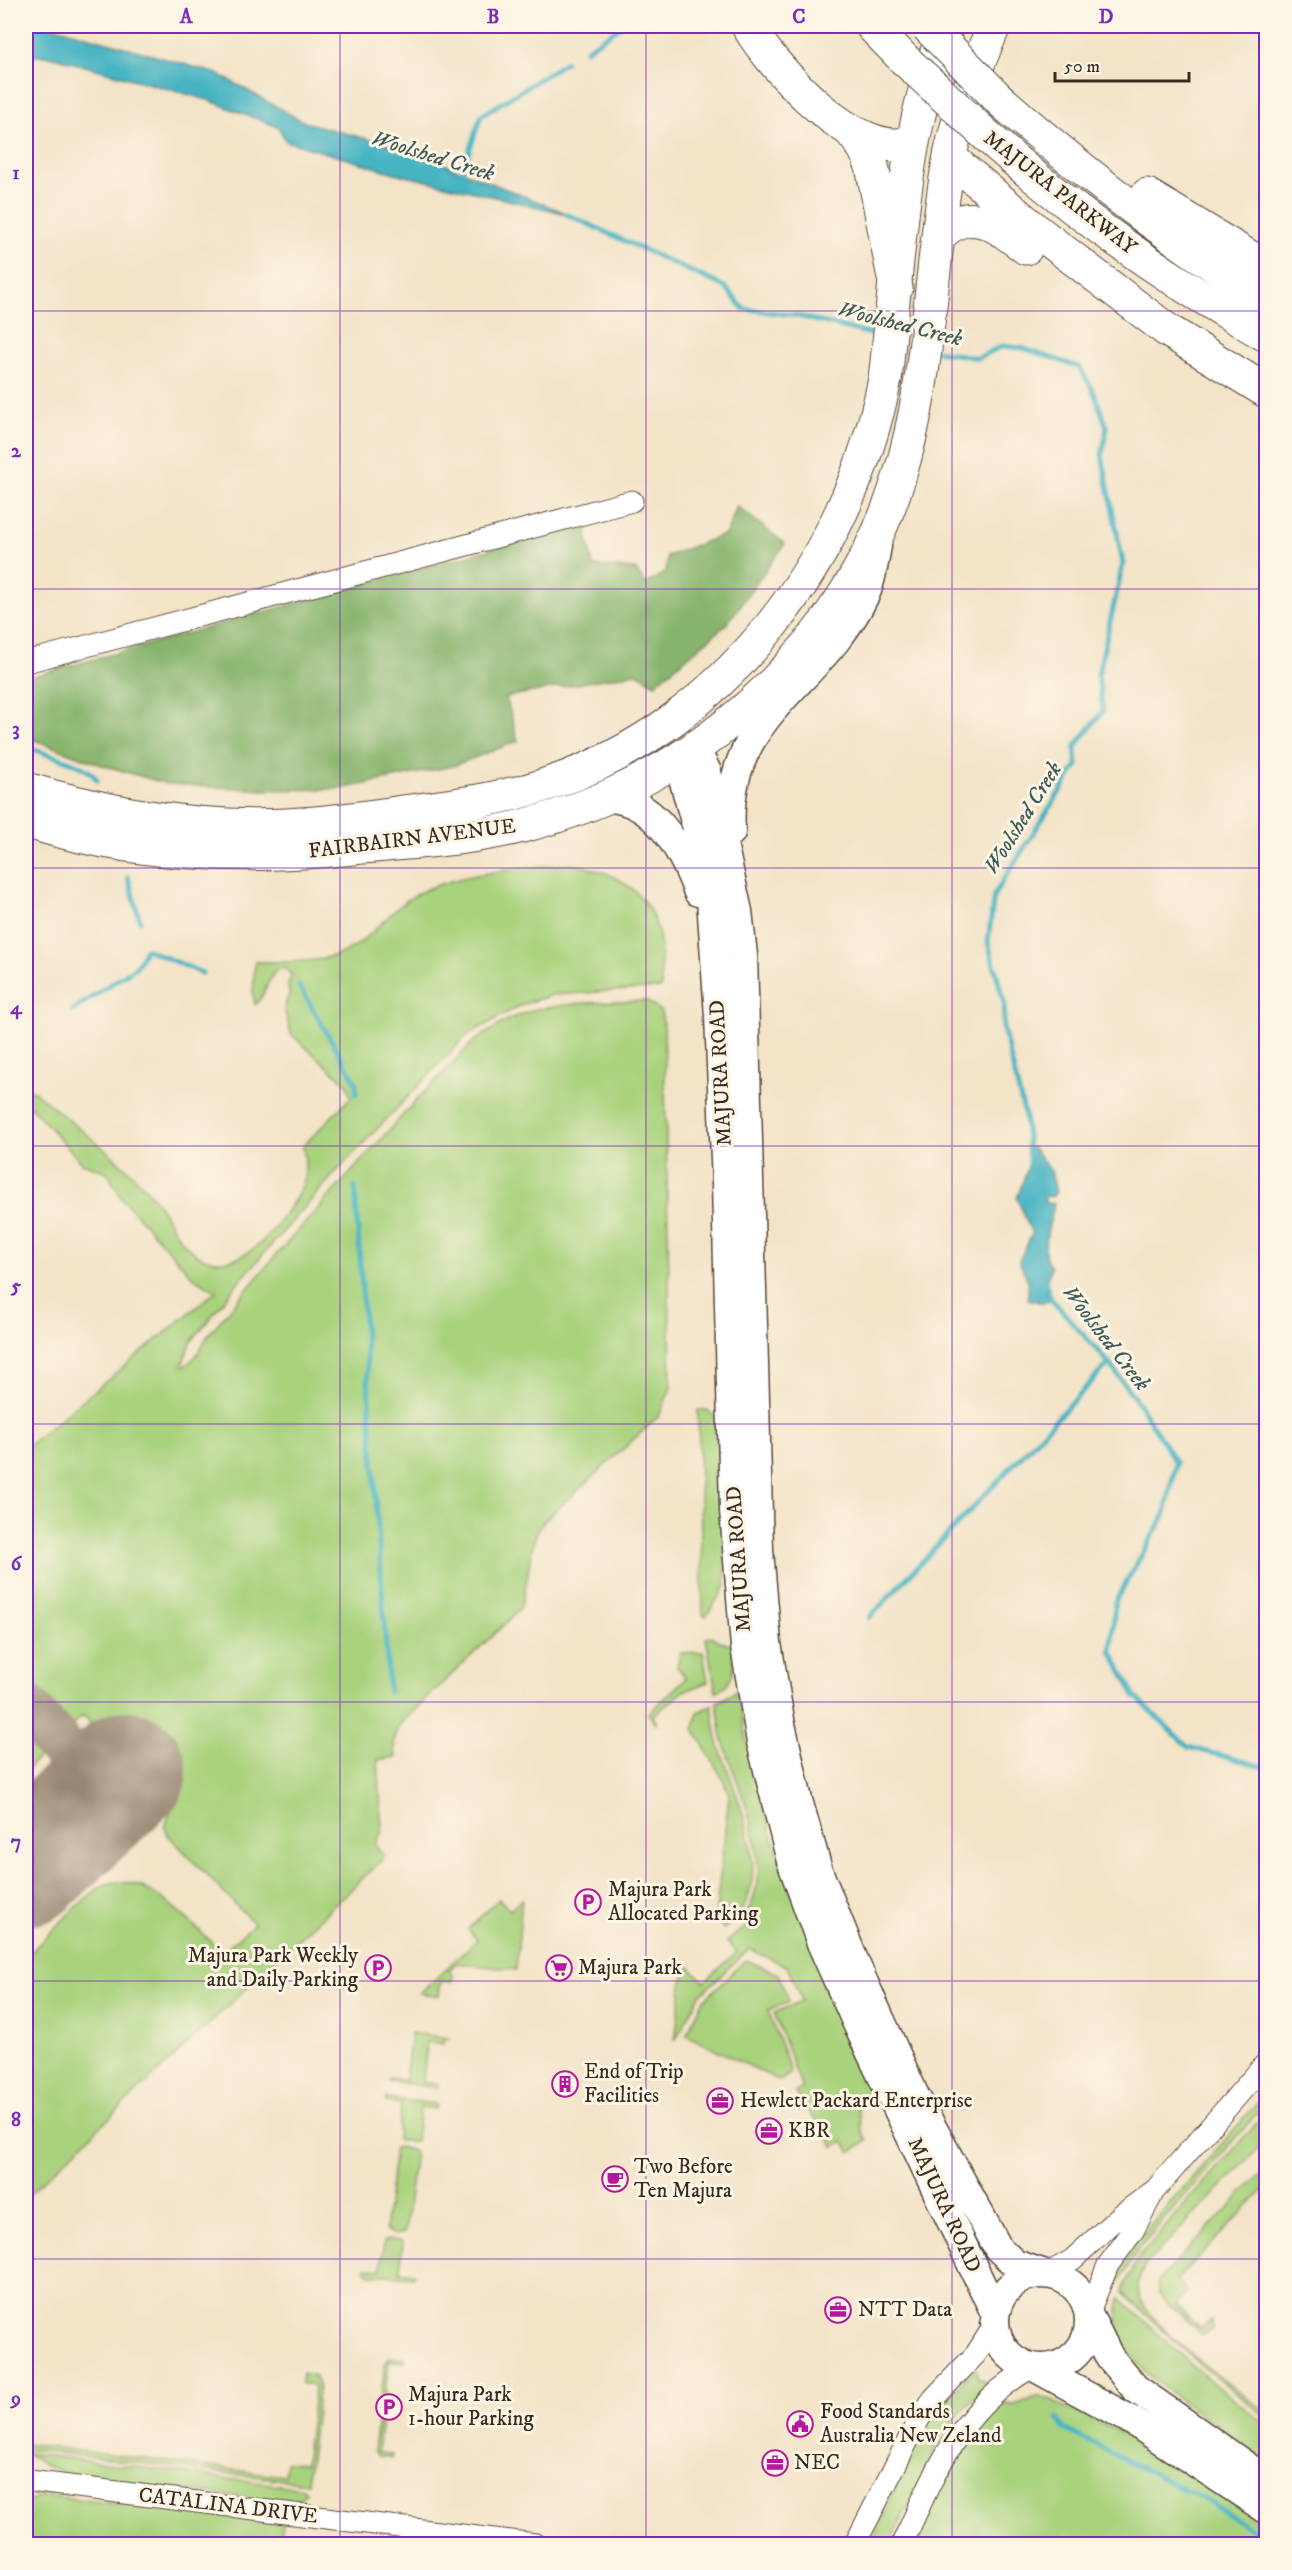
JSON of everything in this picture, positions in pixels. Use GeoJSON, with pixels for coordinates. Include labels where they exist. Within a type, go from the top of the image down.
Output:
{"type":"FeatureCollection","features":[{"type":"Feature","properties":{"kind":"main road"},"geometry":{"type":"LineString","coordinates":[[748,26],[762,48],[796,87],[850,130],[864,148],[872,166],[895,292]]}},
{"type":"Feature","properties":{"kind":"main road","name":"MAJURA PARKWAY"},"geometry":{"type":"LineString","coordinates":[[873,26],[904,59],[1028,172],[1111,236],[1199,296],[1266,335]]}},
{"type":"Feature","properties":{"kind":"main road","name":"MAJURA PARKWAY"},"geometry":{"type":"LineString","coordinates":[[927,26],[1000,100],[1064,155],[1154,226],[1266,299]]}},
{"type":"Feature","properties":{"kind":"main road","name":"FAIRBAIRN AVENUE"},"geometry":{"type":"LineString","coordinates":[[26,789],[78,803],[173,819],[227,825],[316,823],[470,802],[531,789],[601,762],[673,720],[762,636],[808,575],[853,490],[878,415],[885,379],[895,292],[919,138],[921,102],[947,26]]}},
{"type":"Feature","properties":{"kind":"main road","name":"FAIRBAIRN AVENUE"},"geometry":{"type":"LineString","coordinates":[[26,821],[112,843],[159,850],[244,856],[302,853],[465,837],[524,826],[605,798],[687,755],[778,678],[822,626],[844,595],[884,518],[911,436],[921,382],[950,159],[972,78],[994,26]]}},
{"type":"Feature","properties":{"kind":"main road"},"geometry":{"type":"LineString","coordinates":[[850,130],[892,145],[919,138],[940,123],[972,78]]}},
{"type":"Feature","properties":{"kind":"main road"},"geometry":{"type":"LineString","coordinates":[[1000,100],[1071,138],[1165,207],[1266,267]]}},
{"type":"Feature","properties":{"kind":"main road"},"geometry":{"type":"LineString","coordinates":[[919,138],[950,159],[1037,231],[1167,330],[1266,391]]}},
{"type":"Feature","properties":{"kind":"main road"},"geometry":{"type":"LineString","coordinates":[[939,236],[948,227],[961,220],[989,222],[1097,300],[1167,330]]}},
{"type":"Feature","properties":{"kind":"main road"},"geometry":{"type":"LineString","coordinates":[[727,930],[733,791],[742,755],[755,730],[829,649],[860,604],[869,583],[884,518]]}},
{"type":"Feature","properties":{"kind":"main road"},"geometry":{"type":"LineString","coordinates":[[673,720],[687,755]]}},
{"type":"Feature","properties":{"kind":"main road","name":"MAJURA ROAD"},"geometry":{"type":"LineString","coordinates":[[687,755],[707,772],[727,930],[749,1143],[759,1550],[773,1680],[798,1800],[819,1873],[915,2096],[998,2248],[1015,2264],[1045,2273]]}},
{"type":"Feature","properties":{"kind":"main road"},"geometry":{"type":"LineString","coordinates":[[605,798],[624,800],[641,808],[674,841],[727,930]]}},
{"type":"Feature","properties":{"kind":"main road","name":"MAJURA ROAD"},"geometry":{"type":"LineString","coordinates":[[727,930],[727,1194],[734,1510],[745,1647],[761,1742],[791,1861],[821,1943],[995,2318]]}},
{"type":"Feature","properties":{"kind":"main road"},"geometry":{"type":"LineString","coordinates":[[1266,2480],[1135,2388],[1110,2358],[1081,2294],[1074,2286],[1057,2276],[1045,2273],[1031,2275],[1011,2285],[1004,2293],[995,2318],[998,2339],[1006,2352],[1018,2362],[1034,2368],[1131,2420],[1266,2509]]}},
{"type":"Feature","properties":{"kind":"main road"},"geometry":{"type":"LineString","coordinates":[[1034,2368],[1057,2366],[1075,2355],[1087,2337],[1089,2314]]}},
{"type":"Feature","properties":{"kind":"street"},"geometry":{"type":"LineString","coordinates":[[26,662],[632,501]]}},
{"type":"Feature","properties":{"kind":"street"},"geometry":{"type":"LineString","coordinates":[[1045,2273],[1072,2260],[1121,2215],[1155,2190],[1266,2063]]}},
{"type":"Feature","properties":{"kind":"street"},"geometry":{"type":"LineString","coordinates":[[1089,2314],[1108,2265],[1133,2231],[1155,2190]]}},
{"type":"Feature","properties":{"kind":"street"},"geometry":{"type":"LineString","coordinates":[[855,2544],[919,2419],[933,2398],[976,2354],[995,2318]]}},
{"type":"Feature","properties":{"kind":"street"},"geometry":{"type":"LineString","coordinates":[[902,2544],[939,2464],[959,2432],[1005,2383],[1034,2368]]}},
{"type":"Feature","properties":{"kind":"street","name":"CATALINA DRIVE"},"geometry":{"type":"LineString","coordinates":[[27,2479],[535,2544]]}},
{"type":"Feature","properties":{"kind":"green space"},"geometry":{"type":"Polygon","coordinates":[[[737,506],[785,544],[726,625],[655,684],[637,673],[506,697],[518,741],[453,766],[340,789],[263,790],[167,784],[99,764],[26,737],[26,678],[585,523],[593,566],[635,569],[646,584],[666,572],[667,556],[726,534],[737,506]]]}},
{"type":"Feature","properties":{"kind":"green space"},"geometry":{"type":"Polygon","coordinates":[[[571,864],[612,876],[635,891],[644,902],[659,935],[661,988],[552,995],[521,1005],[467,1035],[335,1173],[236,1285],[191,1342],[182,1365],[185,1366],[196,1356],[209,1334],[277,1254],[412,1105],[474,1041],[509,1019],[537,1009],[583,1003],[647,1001],[661,1012],[664,1028],[671,1387],[659,1416],[540,1525],[533,1545],[520,1609],[401,1723],[394,1740],[396,1757],[378,1760],[382,1831],[375,1845],[385,1857],[26,2197],[26,1957],[87,1897],[112,1883],[129,1883],[147,1889],[180,1913],[222,1952],[254,1924],[168,1835],[165,1828],[171,1809],[83,1715],[62,1735],[26,1695],[26,1447],[216,1291],[193,1277],[122,1199],[107,1172],[82,1163],[31,1107],[26,1111],[26,1088],[35,1092],[126,1168],[153,1197],[177,1234],[191,1250],[210,1260],[220,1261],[238,1257],[255,1248],[290,1207],[303,1181],[305,1159],[303,1146],[351,1097],[347,1084],[291,1034],[284,1008],[289,994],[288,983],[292,976],[286,969],[277,969],[262,997],[255,1005],[253,993],[255,962],[306,961],[343,953],[362,941],[408,899],[450,881],[513,869],[571,864]]]}},
{"type":"Feature","properties":{"kind":"green space"},"geometry":{"type":"Polygon","coordinates":[[[698,1410],[707,1410],[718,1419],[726,1586],[706,1616],[703,1615],[698,1410]]]}},
{"type":"Feature","properties":{"kind":"green space"},"geometry":{"type":"Polygon","coordinates":[[[711,1637],[732,1646],[734,1661],[731,1678],[723,1688],[716,1692],[706,1638],[711,1637]]]}},
{"type":"Feature","properties":{"kind":"green space"},"geometry":{"type":"Polygon","coordinates":[[[703,1652],[708,1682],[684,1691],[653,1716],[657,1724],[648,1714],[686,1678],[677,1667],[680,1653],[703,1652]]]}},
{"type":"Feature","properties":{"kind":"green space"},"geometry":{"type":"Polygon","coordinates":[[[738,1691],[761,1798],[777,1849],[816,1951],[881,2102],[858,2106],[861,2128],[867,2141],[850,2152],[843,2141],[834,2147],[795,2092],[802,2089],[774,2013],[802,2001],[787,1966],[749,1949],[700,1995],[675,2041],[683,1978],[690,1967],[704,1982],[737,1952],[727,1941],[751,1923],[744,1918],[754,1897],[758,1876],[757,1854],[747,1808],[723,1739],[717,1702],[738,1691]]]}},
{"type":"Feature","properties":{"kind":"green space"},"geometry":{"type":"Polygon","coordinates":[[[712,1705],[719,1746],[744,1816],[753,1866],[750,1890],[741,1911],[724,1929],[715,1920],[729,1795],[724,1781],[694,1729],[698,1712],[712,1705]]]}},
{"type":"Feature","properties":{"kind":"green space"},"geometry":{"type":"Polygon","coordinates":[[[26,1725],[48,1749],[26,1770],[26,1725]]]}},
{"type":"Feature","properties":{"kind":"green space"},"geometry":{"type":"Polygon","coordinates":[[[499,1899],[510,1910],[522,1899],[516,1970],[457,1963],[449,1970],[453,1976],[452,1982],[441,1981],[439,1996],[420,1993],[477,1940],[468,1929],[499,1899]]]}},
{"type":"Feature","properties":{"kind":"green space"},"geometry":{"type":"Polygon","coordinates":[[[746,1960],[778,1974],[789,2001],[768,2010],[791,2073],[780,2081],[686,2035],[703,2001],[746,1960]]]}},
{"type":"Feature","properties":{"kind":"green space"},"geometry":{"type":"Polygon","coordinates":[[[411,2033],[448,2038],[443,2040],[443,2044],[427,2042],[423,2082],[438,2084],[437,2088],[389,2081],[389,2078],[405,2080],[411,2033]]]}},
{"type":"Feature","properties":{"kind":"green space"},"geometry":{"type":"Polygon","coordinates":[[[1266,2093],[1266,2103],[1139,2248],[1119,2283],[1114,2279],[1136,2242],[1266,2093]]]}},
{"type":"Feature","properties":{"kind":"green space"},"geometry":{"type":"Polygon","coordinates":[[[386,2098],[436,2104],[435,2109],[420,2107],[416,2141],[397,2139],[401,2104],[386,2102],[386,2098]]]}},
{"type":"Feature","properties":{"kind":"green space"},"geometry":{"type":"Polygon","coordinates":[[[1266,2112],[1266,2141],[1147,2263],[1138,2286],[1142,2302],[1164,2329],[1180,2345],[1266,2411],[1266,2417],[1197,2362],[1122,2292],[1139,2257],[1266,2112]]]}},
{"type":"Feature","properties":{"kind":"green space"},"geometry":{"type":"Polygon","coordinates":[[[395,2148],[415,2151],[405,2232],[392,2234],[385,2229],[395,2148]]]}},
{"type":"Feature","properties":{"kind":"green space"},"geometry":{"type":"Polygon","coordinates":[[[1266,2168],[1266,2188],[1176,2280],[1186,2290],[1186,2294],[1176,2305],[1200,2329],[1212,2320],[1213,2329],[1202,2335],[1161,2297],[1158,2292],[1158,2281],[1266,2168]]]}},
{"type":"Feature","properties":{"kind":"green space"},"geometry":{"type":"Polygon","coordinates":[[[400,2240],[403,2243],[400,2271],[415,2273],[413,2277],[370,2274],[366,2271],[366,2267],[381,2269],[384,2241],[400,2240]]]}},
{"type":"Feature","properties":{"kind":"green space"},"geometry":{"type":"Polygon","coordinates":[[[1120,2298],[1195,2368],[1266,2425],[1266,2461],[1168,2390],[1139,2365],[1128,2351],[1121,2335],[1117,2317],[1120,2298]]]}},
{"type":"Feature","properties":{"kind":"green space"},"geometry":{"type":"Polygon","coordinates":[[[390,2357],[404,2359],[404,2362],[389,2361],[378,2452],[392,2455],[392,2458],[378,2456],[374,2451],[385,2364],[390,2357]]]}},
{"type":"Feature","properties":{"kind":"green space"},"geometry":{"type":"Polygon","coordinates":[[[975,2368],[978,2372],[977,2377],[988,2383],[956,2417],[938,2444],[890,2544],[872,2542],[905,2462],[933,2414],[975,2368]]]}},
{"type":"Feature","properties":{"kind":"green space"},"geometry":{"type":"Polygon","coordinates":[[[302,2373],[315,2376],[319,2386],[307,2483],[26,2449],[26,2444],[284,2476],[286,2462],[305,2464],[315,2386],[301,2384],[302,2373]]]}},
{"type":"Feature","properties":{"kind":"green space"},"geometry":{"type":"Polygon","coordinates":[[[1036,2397],[1052,2400],[1100,2422],[1173,2463],[1266,2527],[1266,2544],[917,2544],[953,2468],[988,2418],[1004,2402],[1015,2405],[1036,2397]]]}},
{"type":"Feature","properties":{"kind":"green space"},"geometry":{"type":"Polygon","coordinates":[[[26,2453],[303,2488],[306,2491],[298,2501],[286,2503],[77,2477],[47,2466],[26,2453]]]}},
{"type":"Feature","properties":{"kind":"green space"},"geometry":{"type":"Polygon","coordinates":[[[43,2495],[283,2523],[280,2544],[26,2544],[26,2503],[43,2495]]]}},
{"type":"Feature","properties":{"kind":"water"},"geometry":{"type":"Polygon","coordinates":[[[26,26],[52,26],[218,74],[304,122],[409,150],[571,215],[398,174],[286,141],[278,127],[208,100],[49,56],[26,56],[26,26]]]}},
{"type":"Feature","properties":{"kind":"water"},"geometry":{"type":"Polygon","coordinates":[[[1033,1148],[1051,1171],[1056,1192],[1052,1197],[1047,1196],[1044,1199],[1047,1204],[1054,1203],[1045,1245],[1045,1254],[1051,1267],[1045,1290],[1050,1301],[1042,1303],[1028,1299],[1028,1281],[1019,1261],[1032,1234],[1017,1198],[1031,1158],[1030,1149],[1033,1148]]]}},
{"type":"Feature","properties":{"kind":"waterway"},"geometry":{"type":"LineString","coordinates":[[586,50],[621,26]]}},
{"type":"Feature","properties":{"kind":"waterway"},"geometry":{"type":"LineString","coordinates":[[460,178],[481,116],[566,62]]}},
{"type":"Feature","properties":{"kind":"waterway","name":"Woolshed Creek"},"geometry":{"type":"LineString","coordinates":[[566,214],[725,287],[744,309],[794,315],[879,336]]}},
{"type":"Feature","properties":{"kind":"waterway","name":"Woolshed Creek"},"geometry":{"type":"LineString","coordinates":[[937,351],[978,358],[1002,346],[1022,348],[1079,367],[1092,388],[1107,427],[1102,455],[1123,564],[1098,675],[1103,711],[1075,747],[1077,765],[994,895],[988,942],[1005,1006],[1003,1028],[1025,1116],[1030,1168]]}},
{"type":"Feature","properties":{"kind":"waterway"},"geometry":{"type":"LineString","coordinates":[[26,747],[75,764],[92,774],[97,780]]}},
{"type":"Feature","properties":{"kind":"waterway"},"geometry":{"type":"LineString","coordinates":[[128,877],[140,921]]}},
{"type":"Feature","properties":{"kind":"waterway"},"geometry":{"type":"LineString","coordinates":[[73,1010],[136,967],[146,949],[202,973]]}},
{"type":"Feature","properties":{"kind":"waterway"},"geometry":{"type":"LineString","coordinates":[[299,986],[356,1082],[356,1094]]}},
{"type":"Feature","properties":{"kind":"waterway"},"geometry":{"type":"LineString","coordinates":[[355,1186],[389,1692]]}},
{"type":"Feature","properties":{"kind":"waterway","name":"Woolshed Creek"},"geometry":{"type":"LineString","coordinates":[[1044,1278],[1051,1299],[1109,1363],[1141,1407],[1176,1463],[1165,1514],[1115,1602],[1111,1651],[1135,1696],[1188,1747],[1266,1767]]}},
{"type":"Feature","properties":{"kind":"waterway"},"geometry":{"type":"LineString","coordinates":[[869,1618],[1109,1363]]}},
{"type":"Feature","properties":{"kind":"waterway"},"geometry":{"type":"LineString","coordinates":[[1057,2418],[1064,2429],[1210,2502],[1266,2539]]}},
{"type":"Feature","properties":{"kind":"taxiway"},"geometry":{"type":"LineString","coordinates":[[26,1708],[103,1793]]}},
{"type":"Feature","properties":{"kind":"runway"},"geometry":{"type":"LineString","coordinates":[[26,1866],[127,1771]]}},
{"type":"Feature","properties":{"kind":"place","name":"Majura Park Allocated Parking"},"geometry":{"type":"Point","coordinates":[588,1902]}},
{"type":"Feature","properties":{"kind":"place","name":"Majura Park Weekly and Daily Parking"},"geometry":{"type":"Point","coordinates":[378,1968]}},
{"type":"Feature","properties":{"kind":"place","name":"Majura Park"},"geometry":{"type":"Point","coordinates":[559,1968]}},
{"type":"Feature","properties":{"kind":"place","name":"End of Trip Facilities"},"geometry":{"type":"Point","coordinates":[565,2084]}},
{"type":"Feature","properties":{"kind":"place","name":"Hewlett Packard Enterprise"},"geometry":{"type":"Point","coordinates":[720,2101]}},
{"type":"Feature","properties":{"kind":"place","name":"KBR"},"geometry":{"type":"Point","coordinates":[769,2131]}},
{"type":"Feature","properties":{"kind":"place","name":"Two Before Ten Majura"},"geometry":{"type":"Point","coordinates":[615,2179]}},
{"type":"Feature","properties":{"kind":"place","name":"NTT Data"},"geometry":{"type":"Point","coordinates":[838,2310]}},
{"type":"Feature","properties":{"kind":"place","name":"Majura Park 1-hour Parking"},"geometry":{"type":"Point","coordinates":[389,2407]}},
{"type":"Feature","properties":{"kind":"place","name":"Food Standards Australia New Zeland"},"geometry":{"type":"Point","coordinates":[800,2424]}},
{"type":"Feature","properties":{"kind":"place","name":"NEC"},"geometry":{"type":"Point","coordinates":[775,2463]}}]}
